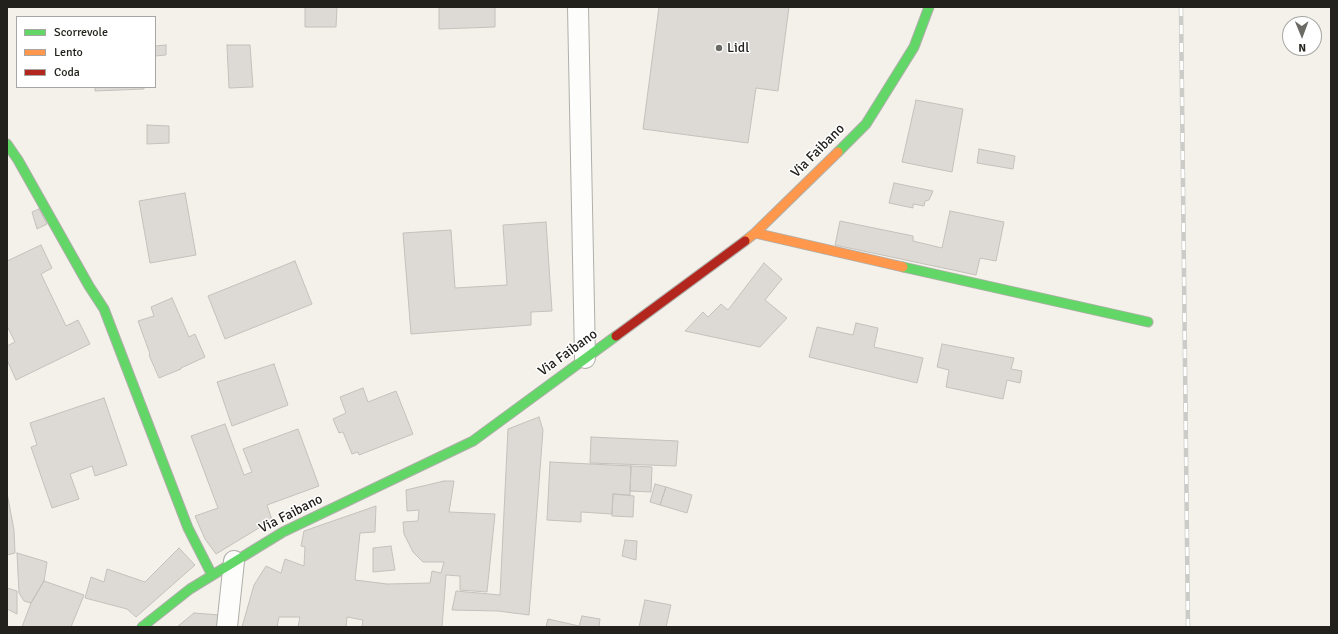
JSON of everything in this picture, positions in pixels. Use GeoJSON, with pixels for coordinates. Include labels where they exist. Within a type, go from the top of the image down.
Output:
{"type":"FeatureCollection","features":[{"type":"Feature","properties":{"kind":"street"},"geometry":{"type":"LineString","coordinates":[[578,7],[585,358]]}},
{"type":"Feature","properties":{"kind":"street","name":"Via Faibano"},"geometry":{"type":"LineString","coordinates":[[142,627],[190,589],[283,532],[473,441],[755,233],[866,124],[914,47],[929,7]]}},
{"type":"Feature","properties":{"kind":"street"},"geometry":{"type":"LineString","coordinates":[[7,144],[18,160],[89,286],[104,309],[188,528],[212,575]]}},
{"type":"Feature","properties":{"kind":"street"},"geometry":{"type":"LineString","coordinates":[[755,233],[1148,322]]}},
{"type":"Feature","properties":{"kind":"street"},"geometry":{"type":"LineString","coordinates":[[227,627],[234,561]]}},
{"type":"Feature","properties":{"kind":"building"},"geometry":{"type":"Polygon","coordinates":[[[305,7],[337,7],[336,27],[305,27],[305,7]]]}},
{"type":"Feature","properties":{"kind":"building"},"geometry":{"type":"Polygon","coordinates":[[[439,7],[495,7],[495,27],[439,29],[439,7]]]}},
{"type":"Feature","properties":{"kind":"building","name":"Lidl"},"geometry":{"type":"Polygon","coordinates":[[[659,7],[789,7],[778,91],[756,88],[748,143],[643,129],[659,7]]]}},
{"type":"Feature","properties":{"kind":"building"},"geometry":{"type":"Polygon","coordinates":[[[166,45],[166,55],[156,56],[156,46],[166,45]]]}},
{"type":"Feature","properties":{"kind":"building"},"geometry":{"type":"Polygon","coordinates":[[[227,45],[250,45],[253,87],[229,88],[227,45]]]}},
{"type":"Feature","properties":{"kind":"building"},"geometry":{"type":"Polygon","coordinates":[[[95,88],[144,88],[144,89],[95,91],[95,88]]]}},
{"type":"Feature","properties":{"kind":"building"},"geometry":{"type":"Polygon","coordinates":[[[916,100],[963,109],[952,172],[902,162],[916,100]]]}},
{"type":"Feature","properties":{"kind":"building"},"geometry":{"type":"Polygon","coordinates":[[[147,125],[169,126],[169,143],[147,144],[147,125]]]}},
{"type":"Feature","properties":{"kind":"building"},"geometry":{"type":"Polygon","coordinates":[[[979,149],[1015,156],[1013,169],[977,163],[979,149]]]}},
{"type":"Feature","properties":{"kind":"building"},"geometry":{"type":"Polygon","coordinates":[[[894,183],[933,191],[929,200],[925,201],[924,206],[913,204],[913,208],[889,203],[894,183]]]}},
{"type":"Feature","properties":{"kind":"building"},"geometry":{"type":"Polygon","coordinates":[[[185,193],[196,255],[150,263],[139,201],[185,193]]]}},
{"type":"Feature","properties":{"kind":"building"},"geometry":{"type":"Polygon","coordinates":[[[39,209],[47,224],[37,229],[32,212],[39,209]]]}},
{"type":"Feature","properties":{"kind":"building"},"geometry":{"type":"Polygon","coordinates":[[[950,211],[1004,222],[996,261],[980,258],[976,275],[835,245],[840,221],[913,236],[913,241],[942,248],[950,211]]]}},
{"type":"Feature","properties":{"kind":"building"},"geometry":{"type":"Polygon","coordinates":[[[546,222],[552,311],[531,312],[531,325],[411,334],[403,233],[451,230],[455,288],[507,285],[503,225],[546,222]]]}},
{"type":"Feature","properties":{"kind":"building"},"geometry":{"type":"Polygon","coordinates":[[[41,245],[52,268],[41,274],[66,326],[78,320],[90,344],[16,380],[7,360],[7,346],[15,342],[7,326],[7,261],[41,245]]]}},
{"type":"Feature","properties":{"kind":"building"},"geometry":{"type":"Polygon","coordinates":[[[295,261],[312,304],[225,339],[208,296],[295,261]]]}},
{"type":"Feature","properties":{"kind":"building"},"geometry":{"type":"Polygon","coordinates":[[[764,263],[782,279],[765,300],[787,318],[760,347],[685,331],[703,312],[708,317],[721,304],[728,310],[764,263]]]}},
{"type":"Feature","properties":{"kind":"building"},"geometry":{"type":"Polygon","coordinates":[[[172,298],[189,337],[195,334],[205,357],[159,378],[149,355],[150,354],[138,321],[154,316],[151,307],[172,298]]]}},
{"type":"Feature","properties":{"kind":"building"},"geometry":{"type":"Polygon","coordinates":[[[856,323],[878,328],[874,347],[923,358],[917,383],[809,357],[817,327],[853,335],[856,323]]]}},
{"type":"Feature","properties":{"kind":"building"},"geometry":{"type":"Polygon","coordinates":[[[942,344],[1014,358],[1011,369],[1022,371],[1020,383],[1007,380],[1003,399],[946,387],[949,370],[937,367],[942,344]]]}},
{"type":"Feature","properties":{"kind":"building"},"geometry":{"type":"Polygon","coordinates":[[[274,364],[288,405],[232,426],[217,382],[274,364]]]}},
{"type":"Feature","properties":{"kind":"building"},"geometry":{"type":"Polygon","coordinates":[[[363,388],[368,402],[396,391],[413,434],[359,455],[358,452],[352,454],[343,432],[339,433],[333,419],[346,413],[340,397],[363,388]]]}},
{"type":"Feature","properties":{"kind":"building"},"geometry":{"type":"Polygon","coordinates":[[[104,398],[127,465],[95,476],[92,466],[70,474],[79,499],[52,508],[31,447],[37,445],[30,423],[104,398]]]}},
{"type":"Feature","properties":{"kind":"building"},"geometry":{"type":"Polygon","coordinates":[[[539,417],[543,430],[529,615],[498,611],[452,610],[456,591],[500,595],[508,429],[539,417]]]}},
{"type":"Feature","properties":{"kind":"building"},"geometry":{"type":"Polygon","coordinates":[[[225,424],[244,475],[252,472],[243,449],[298,429],[319,486],[267,505],[272,520],[216,554],[205,539],[195,516],[218,508],[191,436],[225,424]]]}},
{"type":"Feature","properties":{"kind":"building"},"geometry":{"type":"Polygon","coordinates":[[[591,437],[678,441],[676,466],[590,463],[591,437]]]}},
{"type":"Feature","properties":{"kind":"building"},"geometry":{"type":"Polygon","coordinates":[[[550,462],[631,466],[630,495],[613,494],[612,514],[581,512],[581,522],[547,520],[550,462]]]}},
{"type":"Feature","properties":{"kind":"building"},"geometry":{"type":"Polygon","coordinates":[[[631,466],[652,467],[651,492],[630,491],[631,466]]]}},
{"type":"Feature","properties":{"kind":"building"},"geometry":{"type":"Polygon","coordinates":[[[444,481],[454,481],[449,512],[495,514],[487,592],[460,590],[460,576],[446,575],[442,627],[362,627],[363,620],[347,617],[346,627],[298,627],[300,617],[279,617],[277,627],[242,627],[254,585],[266,566],[281,573],[285,559],[304,566],[305,547],[301,546],[304,531],[376,506],[375,532],[360,533],[355,580],[387,584],[430,583],[432,571],[441,573],[444,562],[423,562],[413,552],[404,534],[403,522],[418,521],[419,510],[407,511],[406,490],[444,481]]]}},
{"type":"Feature","properties":{"kind":"building"},"geometry":{"type":"Polygon","coordinates":[[[655,484],[666,487],[660,505],[650,502],[655,484]]]}},
{"type":"Feature","properties":{"kind":"building"},"geometry":{"type":"Polygon","coordinates":[[[666,487],[692,495],[687,513],[660,505],[666,487]]]}},
{"type":"Feature","properties":{"kind":"building"},"geometry":{"type":"Polygon","coordinates":[[[7,493],[14,530],[15,553],[7,555],[7,493]]]}},
{"type":"Feature","properties":{"kind":"building"},"geometry":{"type":"Polygon","coordinates":[[[613,494],[634,496],[633,517],[612,516],[613,494]]]}},
{"type":"Feature","properties":{"kind":"building"},"geometry":{"type":"Polygon","coordinates":[[[625,540],[637,541],[636,560],[622,556],[625,540]]]}},
{"type":"Feature","properties":{"kind":"building"},"geometry":{"type":"Polygon","coordinates":[[[391,546],[395,570],[373,572],[373,548],[391,546]]]}},
{"type":"Feature","properties":{"kind":"building"},"geometry":{"type":"Polygon","coordinates":[[[179,548],[195,565],[136,617],[127,609],[85,598],[91,577],[104,582],[107,569],[145,582],[179,548]]]}},
{"type":"Feature","properties":{"kind":"building"},"geometry":{"type":"Polygon","coordinates":[[[17,553],[47,562],[44,581],[31,603],[24,601],[19,593],[17,553]]]}},
{"type":"Feature","properties":{"kind":"building"},"geometry":{"type":"Polygon","coordinates":[[[44,581],[84,595],[71,627],[22,627],[31,603],[44,581]]]}},
{"type":"Feature","properties":{"kind":"building"},"geometry":{"type":"Polygon","coordinates":[[[7,588],[17,591],[17,614],[7,609],[7,588]]]}},
{"type":"Feature","properties":{"kind":"building"},"geometry":{"type":"Polygon","coordinates":[[[645,600],[671,605],[666,627],[639,627],[645,600]]]}},
{"type":"Feature","properties":{"kind":"building"},"geometry":{"type":"Polygon","coordinates":[[[194,613],[220,615],[218,627],[177,627],[194,613]]]}},
{"type":"Feature","properties":{"kind":"building"},"geometry":{"type":"Polygon","coordinates":[[[582,616],[600,619],[599,627],[546,627],[548,619],[579,626],[582,616]]]}},
{"type":"Feature","properties":{"kind":"railway"},"geometry":{"type":"LineString","coordinates":[[1181,7],[1188,627]]}},
{"type":"Feature","properties":{"kind":"traffic: fast"},"geometry":{"type":"LineString","coordinates":[[838,152],[866,124],[914,47],[929,7]]}},
{"type":"Feature","properties":{"kind":"traffic: fast"},"geometry":{"type":"LineString","coordinates":[[7,144],[18,160],[89,286],[104,309],[188,528],[212,575]]}},
{"type":"Feature","properties":{"kind":"traffic: fast"},"geometry":{"type":"LineString","coordinates":[[903,267],[1148,322]]}},
{"type":"Feature","properties":{"kind":"traffic: fast"},"geometry":{"type":"LineString","coordinates":[[142,627],[190,589],[283,532],[473,441],[616,336]]}},
{"type":"Feature","properties":{"kind":"traffic: slow"},"geometry":{"type":"LineString","coordinates":[[745,241],[838,152]]}},
{"type":"Feature","properties":{"kind":"traffic: slow"},"geometry":{"type":"LineString","coordinates":[[755,233],[903,267]]}},
{"type":"Feature","properties":{"kind":"traffic: jam"},"geometry":{"type":"LineString","coordinates":[[616,336],[745,241]]}},
{"type":"Feature","properties":{"kind":"place","name":"Lidl"},"geometry":{"type":"Point","coordinates":[719,48]}}]}
